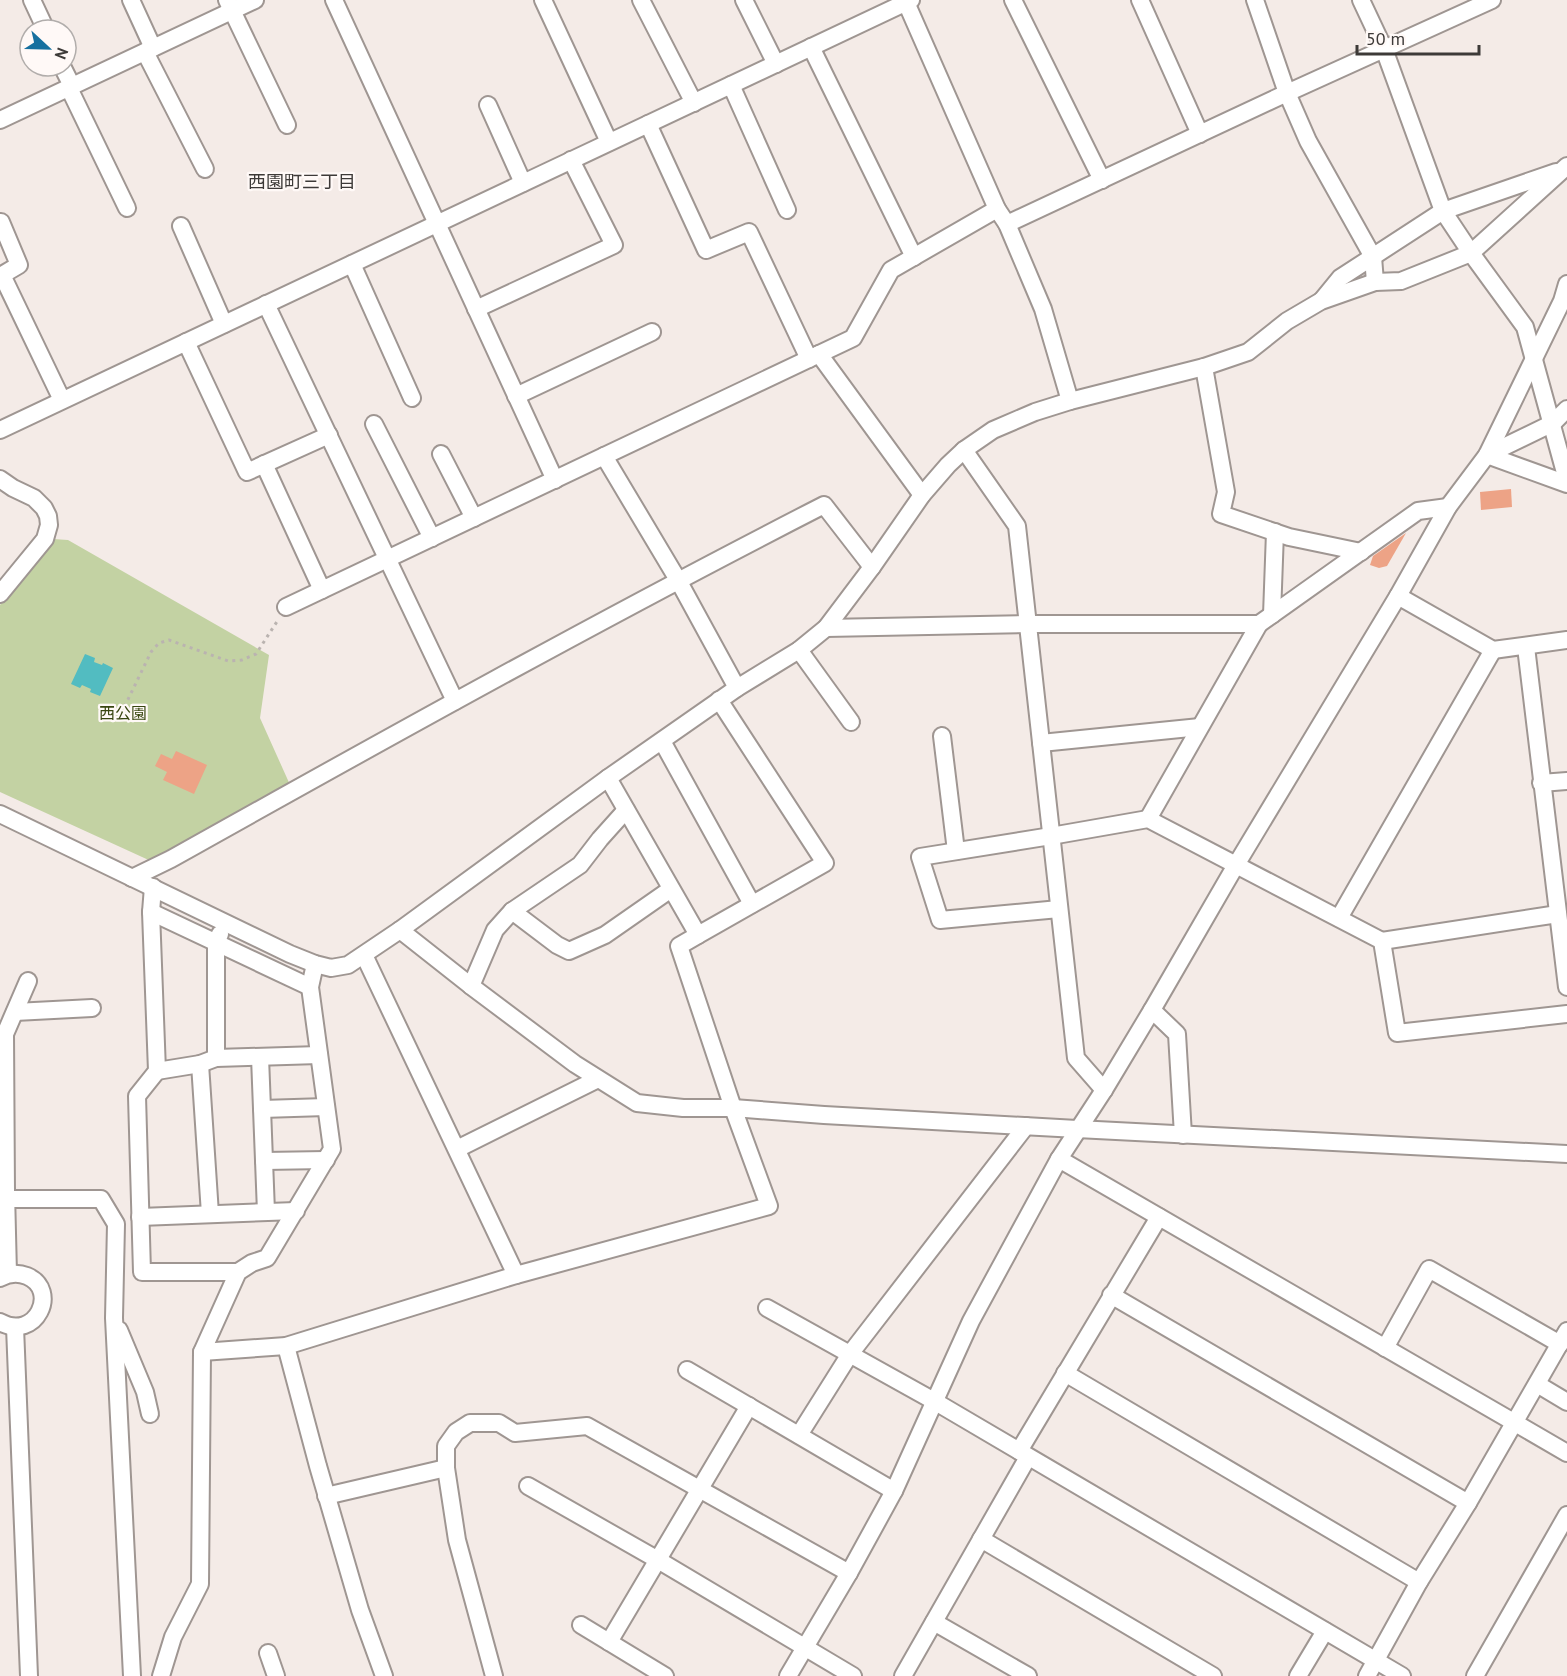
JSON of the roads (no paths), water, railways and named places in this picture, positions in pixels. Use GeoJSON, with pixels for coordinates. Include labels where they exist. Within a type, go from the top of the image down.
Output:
{"type":"FeatureCollection","features":[{"type":"Feature","properties":{"kind":"street"},"geometry":{"type":"LineString","coordinates":[[32,0],[40,18]]}},
{"type":"Feature","properties":{"kind":"street"},"geometry":{"type":"LineString","coordinates":[[131,0],[149,50],[205,169]]}},
{"type":"Feature","properties":{"kind":"street"},"geometry":{"type":"LineString","coordinates":[[0,120],[149,50],[230,5],[255,0]]}},
{"type":"Feature","properties":{"kind":"street"},"geometry":{"type":"LineString","coordinates":[[334,0],[555,480]]}},
{"type":"Feature","properties":{"kind":"street"},"geometry":{"type":"LineString","coordinates":[[543,0],[609,142]]}},
{"type":"Feature","properties":{"kind":"street"},"geometry":{"type":"LineString","coordinates":[[641,0],[694,103]]}},
{"type":"Feature","properties":{"kind":"street"},"geometry":{"type":"LineString","coordinates":[[744,0],[776,64]]}},
{"type":"Feature","properties":{"kind":"street"},"geometry":{"type":"LineString","coordinates":[[1013,0],[1102,180]]}},
{"type":"Feature","properties":{"kind":"street"},"geometry":{"type":"LineString","coordinates":[[1140,0],[1200,134]]}},
{"type":"Feature","properties":{"kind":"street"},"geometry":{"type":"LineString","coordinates":[[1255,0],[1287,93],[1308,141],[1373,257],[1375,282]]}},
{"type":"Feature","properties":{"kind":"street"},"geometry":{"type":"LineString","coordinates":[[1361,0],[1384,49],[1443,211],[1525,327],[1553,423],[1567,482]]}},
{"type":"Feature","properties":{"kind":"street"},"geometry":{"type":"LineString","coordinates":[[1007,224],[1492,0]]}},
{"type":"Feature","properties":{"kind":"street"},"geometry":{"type":"LineString","coordinates":[[0,430],[907,1],[1043,309],[1070,401]]}},
{"type":"Feature","properties":{"kind":"street"},"geometry":{"type":"LineString","coordinates":[[230,5],[287,125]]}},
{"type":"Feature","properties":{"kind":"street"},"geometry":{"type":"LineString","coordinates":[[811,47],[915,257]]}},
{"type":"Feature","properties":{"kind":"street"},"geometry":{"type":"LineString","coordinates":[[67,78],[127,208]]}},
{"type":"Feature","properties":{"kind":"street"},"geometry":{"type":"LineString","coordinates":[[731,85],[787,210]]}},
{"type":"Feature","properties":{"kind":"street"},"geometry":{"type":"LineString","coordinates":[[488,105],[523,183]]}},
{"type":"Feature","properties":{"kind":"street"},"geometry":{"type":"LineString","coordinates":[[648,124],[706,250],[749,232],[814,357],[922,495]]}},
{"type":"Feature","properties":{"kind":"street"},"geometry":{"type":"LineString","coordinates":[[476,309],[614,245],[572,160]]}},
{"type":"Feature","properties":{"kind":"street"},"geometry":{"type":"LineString","coordinates":[[1321,301],[1340,278],[1443,211],[1565,167]]}},
{"type":"Feature","properties":{"kind":"street"},"geometry":{"type":"LineString","coordinates":[[0,814],[315,964],[331,968],[348,965],[400,930],[608,778],[719,700],[799,650],[826,628],[922,495],[964,450],[993,430],[1035,412],[1070,401],[1204,367],[1248,352],[1287,321],[1321,301],[1375,282],[1401,281],[1471,253],[1565,167]]}},
{"type":"Feature","properties":{"kind":"street"},"geometry":{"type":"LineString","coordinates":[[286,607],[853,338],[891,270],[997,209]]}},
{"type":"Feature","properties":{"kind":"street"},"geometry":{"type":"LineString","coordinates":[[0,223],[19,265],[2,274],[62,400]]}},
{"type":"Feature","properties":{"kind":"street"},"geometry":{"type":"LineString","coordinates":[[181,226],[224,324]]}},
{"type":"Feature","properties":{"kind":"street"},"geometry":{"type":"LineString","coordinates":[[352,264],[412,398]]}},
{"type":"Feature","properties":{"kind":"street"},"geometry":{"type":"LineString","coordinates":[[788,1676],[894,1491],[971,1321],[1059,1159],[1152,1010],[1398,596],[1448,507],[1487,455],[1562,301],[1567,284]]}},
{"type":"Feature","properties":{"kind":"street"},"geometry":{"type":"LineString","coordinates":[[266,304],[455,700]]}},
{"type":"Feature","properties":{"kind":"street"},"geometry":{"type":"LineString","coordinates":[[516,396],[652,332]]}},
{"type":"Feature","properties":{"kind":"street"},"geometry":{"type":"LineString","coordinates":[[186,342],[247,472],[329,435]]}},
{"type":"Feature","properties":{"kind":"street"},"geometry":{"type":"LineString","coordinates":[[1204,367],[1226,492],[1221,514],[1289,537],[1360,552]]}},
{"type":"Feature","properties":{"kind":"street"},"geometry":{"type":"LineString","coordinates":[[1487,455],[1553,423],[1567,409]]}},
{"type":"Feature","properties":{"kind":"street"},"geometry":{"type":"LineString","coordinates":[[374,424],[432,538]]}},
{"type":"Feature","properties":{"kind":"street"},"geometry":{"type":"LineString","coordinates":[[964,450],[1017,526],[1076,1058],[1104,1090]]}},
{"type":"Feature","properties":{"kind":"street"},"geometry":{"type":"LineString","coordinates":[[441,454],[474,518]]}},
{"type":"Feature","properties":{"kind":"street"},"geometry":{"type":"LineString","coordinates":[[1487,455],[1567,482]]}},
{"type":"Feature","properties":{"kind":"street"},"geometry":{"type":"LineString","coordinates":[[604,456],[678,580],[737,688]]}},
{"type":"Feature","properties":{"kind":"street"},"geometry":{"type":"LineString","coordinates":[[264,464],[322,590]]}},
{"type":"Feature","properties":{"kind":"street"},"geometry":{"type":"LineString","coordinates":[[0,479],[34,498],[44,508],[49,525],[45,539],[0,594]]}},
{"type":"Feature","properties":{"kind":"street"},"geometry":{"type":"LineString","coordinates":[[132,878],[455,700],[678,580],[824,505],[872,567]]}},
{"type":"Feature","properties":{"kind":"street"},"geometry":{"type":"LineString","coordinates":[[1148,819],[1265,619],[1418,511],[1448,507]]}},
{"type":"Feature","properties":{"kind":"street"},"geometry":{"type":"LineString","coordinates":[[1265,619],[1275,532]]}},
{"type":"Feature","properties":{"kind":"street"},"geometry":{"type":"LineString","coordinates":[[1398,596],[1493,650],[1567,640]]}},
{"type":"Feature","properties":{"kind":"street"},"geometry":{"type":"LineString","coordinates":[[826,628],[1265,619]]}},
{"type":"Feature","properties":{"kind":"street"},"geometry":{"type":"LineString","coordinates":[[1526,647],[1567,987]]}},
{"type":"Feature","properties":{"kind":"street"},"geometry":{"type":"LineString","coordinates":[[799,650],[851,722]]}},
{"type":"Feature","properties":{"kind":"street"},"geometry":{"type":"LineString","coordinates":[[1339,918],[1493,650]]}},
{"type":"Feature","properties":{"kind":"street"},"geometry":{"type":"LineString","coordinates":[[202,1352],[286,1346],[516,1275],[769,1206],[733,1108],[679,946],[825,863],[719,700]]}},
{"type":"Feature","properties":{"kind":"street"},"geometry":{"type":"LineString","coordinates":[[1041,742],[1200,727]]}},
{"type":"Feature","properties":{"kind":"street"},"geometry":{"type":"LineString","coordinates":[[942,736],[956,851]]}},
{"type":"Feature","properties":{"kind":"street"},"geometry":{"type":"LineString","coordinates":[[662,741],[752,904]]}},
{"type":"Feature","properties":{"kind":"street"},"geometry":{"type":"LineString","coordinates":[[608,778],[698,935]]}},
{"type":"Feature","properties":{"kind":"street"},"geometry":{"type":"LineString","coordinates":[[1541,783],[1567,781]]}},
{"type":"Feature","properties":{"kind":"street"},"geometry":{"type":"LineString","coordinates":[[471,986],[495,930],[512,911],[580,865],[626,810]]}},
{"type":"Feature","properties":{"kind":"street"},"geometry":{"type":"LineString","coordinates":[[1059,909],[940,920],[920,857],[1148,819],[1382,941],[1558,914]]}},
{"type":"Feature","properties":{"kind":"street"},"geometry":{"type":"LineString","coordinates":[[153,887],[151,912],[156,1071],[137,1096],[142,1272],[238,1272],[252,1263],[267,1258],[326,1160],[332,1149],[310,987],[315,964]]}},
{"type":"Feature","properties":{"kind":"street"},"geometry":{"type":"LineString","coordinates":[[512,911],[568,951],[605,935],[671,889]]}},
{"type":"Feature","properties":{"kind":"street"},"geometry":{"type":"LineString","coordinates":[[151,912],[310,987]]}},
{"type":"Feature","properties":{"kind":"street"},"geometry":{"type":"LineString","coordinates":[[216,1058],[216,943],[225,922]]}},
{"type":"Feature","properties":{"kind":"street"},"geometry":{"type":"LineString","coordinates":[[400,930],[575,1064],[637,1103],[683,1108],[733,1108],[1364,1145],[1567,1154]]}},
{"type":"Feature","properties":{"kind":"street"},"geometry":{"type":"LineString","coordinates":[[1382,941],[1397,1034],[1567,1014]]}},
{"type":"Feature","properties":{"kind":"street"},"geometry":{"type":"LineString","coordinates":[[364,955],[516,1275]]}},
{"type":"Feature","properties":{"kind":"street"},"geometry":{"type":"LineString","coordinates":[[28,981],[5,1034],[4,1194],[4,1276],[24,1274],[37,1283],[43,1298],[35,1319],[29,1324],[7,1325],[28,1676]]}},
{"type":"Feature","properties":{"kind":"street"},"geometry":{"type":"LineString","coordinates":[[15,1012],[92,1008]]}},
{"type":"Feature","properties":{"kind":"street"},"geometry":{"type":"LineString","coordinates":[[1152,1010],[1177,1034],[1183,1134]]}},
{"type":"Feature","properties":{"kind":"street"},"geometry":{"type":"LineString","coordinates":[[156,1071],[200,1064],[216,1058],[319,1055]]}},
{"type":"Feature","properties":{"kind":"street"},"geometry":{"type":"LineString","coordinates":[[260,1056],[266,1212]]}},
{"type":"Feature","properties":{"kind":"street"},"geometry":{"type":"LineString","coordinates":[[200,1064],[210,1214]]}},
{"type":"Feature","properties":{"kind":"street"},"geometry":{"type":"LineString","coordinates":[[457,1149],[598,1079]]}},
{"type":"Feature","properties":{"kind":"street"},"geometry":{"type":"LineString","coordinates":[[262,1109],[326,1107]]}},
{"type":"Feature","properties":{"kind":"street"},"geometry":{"type":"LineString","coordinates":[[799,1436],[850,1354],[1026,1126]]}},
{"type":"Feature","properties":{"kind":"street"},"geometry":{"type":"LineString","coordinates":[[1059,1159],[1567,1454]]}},
{"type":"Feature","properties":{"kind":"street"},"geometry":{"type":"LineString","coordinates":[[264,1161],[326,1160]]}},
{"type":"Feature","properties":{"kind":"street"},"geometry":{"type":"LineString","coordinates":[[4,1194],[101,1199],[116,1224],[114,1318],[132,1676]]}},
{"type":"Feature","properties":{"kind":"street"},"geometry":{"type":"LineString","coordinates":[[140,1217],[296,1211]]}},
{"type":"Feature","properties":{"kind":"street"},"geometry":{"type":"LineString","coordinates":[[903,1676],[981,1539],[1065,1373],[1159,1217]]}},
{"type":"Feature","properties":{"kind":"street"},"geometry":{"type":"LineString","coordinates":[[1367,1676],[1419,1582],[1468,1503],[1563,1338],[1429,1269],[1385,1348]]}},
{"type":"Feature","properties":{"kind":"street"},"geometry":{"type":"LineString","coordinates":[[161,1676],[173,1637],[200,1584],[202,1352],[238,1272]]}},
{"type":"Feature","properties":{"kind":"street"},"geometry":{"type":"LineString","coordinates":[[1111,1295],[1468,1503]]}},
{"type":"Feature","properties":{"kind":"street"},"geometry":{"type":"LineString","coordinates":[[767,1308],[934,1401],[1402,1676]]}},
{"type":"Feature","properties":{"kind":"street"},"geometry":{"type":"LineString","coordinates":[[114,1318],[145,1392],[150,1414]]}},
{"type":"Feature","properties":{"kind":"street"},"geometry":{"type":"LineString","coordinates":[[286,1346],[326,1496],[360,1610],[384,1676]]}},
{"type":"Feature","properties":{"kind":"street"},"geometry":{"type":"LineString","coordinates":[[687,1370],[894,1491]]}},
{"type":"Feature","properties":{"kind":"street"},"geometry":{"type":"LineString","coordinates":[[1065,1373],[1419,1582]]}},
{"type":"Feature","properties":{"kind":"street"},"geometry":{"type":"LineString","coordinates":[[1537,1384],[1567,1402]]}},
{"type":"Feature","properties":{"kind":"street"},"geometry":{"type":"LineString","coordinates":[[609,1642],[749,1406]]}},
{"type":"Feature","properties":{"kind":"street"},"geometry":{"type":"LineString","coordinates":[[494,1676],[457,1540],[446,1468],[446,1446],[456,1432],[470,1423],[499,1424],[515,1433],[587,1426],[849,1573]]}},
{"type":"Feature","properties":{"kind":"street"},"geometry":{"type":"LineString","coordinates":[[326,1496],[446,1468]]}},
{"type":"Feature","properties":{"kind":"street"},"geometry":{"type":"LineString","coordinates":[[528,1486],[853,1676]]}},
{"type":"Feature","properties":{"kind":"street"},"geometry":{"type":"LineString","coordinates":[[1474,1676],[1567,1515]]}},
{"type":"Feature","properties":{"kind":"street"},"geometry":{"type":"LineString","coordinates":[[981,1539],[1213,1676]]}},
{"type":"Feature","properties":{"kind":"street"},"geometry":{"type":"LineString","coordinates":[[934,1622],[1028,1676]]}},
{"type":"Feature","properties":{"kind":"street"},"geometry":{"type":"LineString","coordinates":[[581,1625],[665,1676]]}},
{"type":"Feature","properties":{"kind":"street"},"geometry":{"type":"LineString","coordinates":[[1298,1676],[1325,1631]]}},
{"type":"Feature","properties":{"kind":"street"},"geometry":{"type":"LineString","coordinates":[[268,1653],[276,1676]]}},
{"type":"Feature","properties":{"kind":"water"},"geometry":{"type":"Polygon","coordinates":[[[85,654],[95,658],[94,662],[113,668],[100,696],[90,692],[91,689],[82,685],[80,688],[71,684],[85,654]]]}},
{"type":"Feature","properties":{"kind":"district","name":"西園町三丁目"},"geometry":{"type":"Point","coordinates":[302,182]}},
{"type":"Feature","properties":{"kind":"park label","name":"西公園"},"geometry":{"type":"Point","coordinates":[123,713]}}]}
